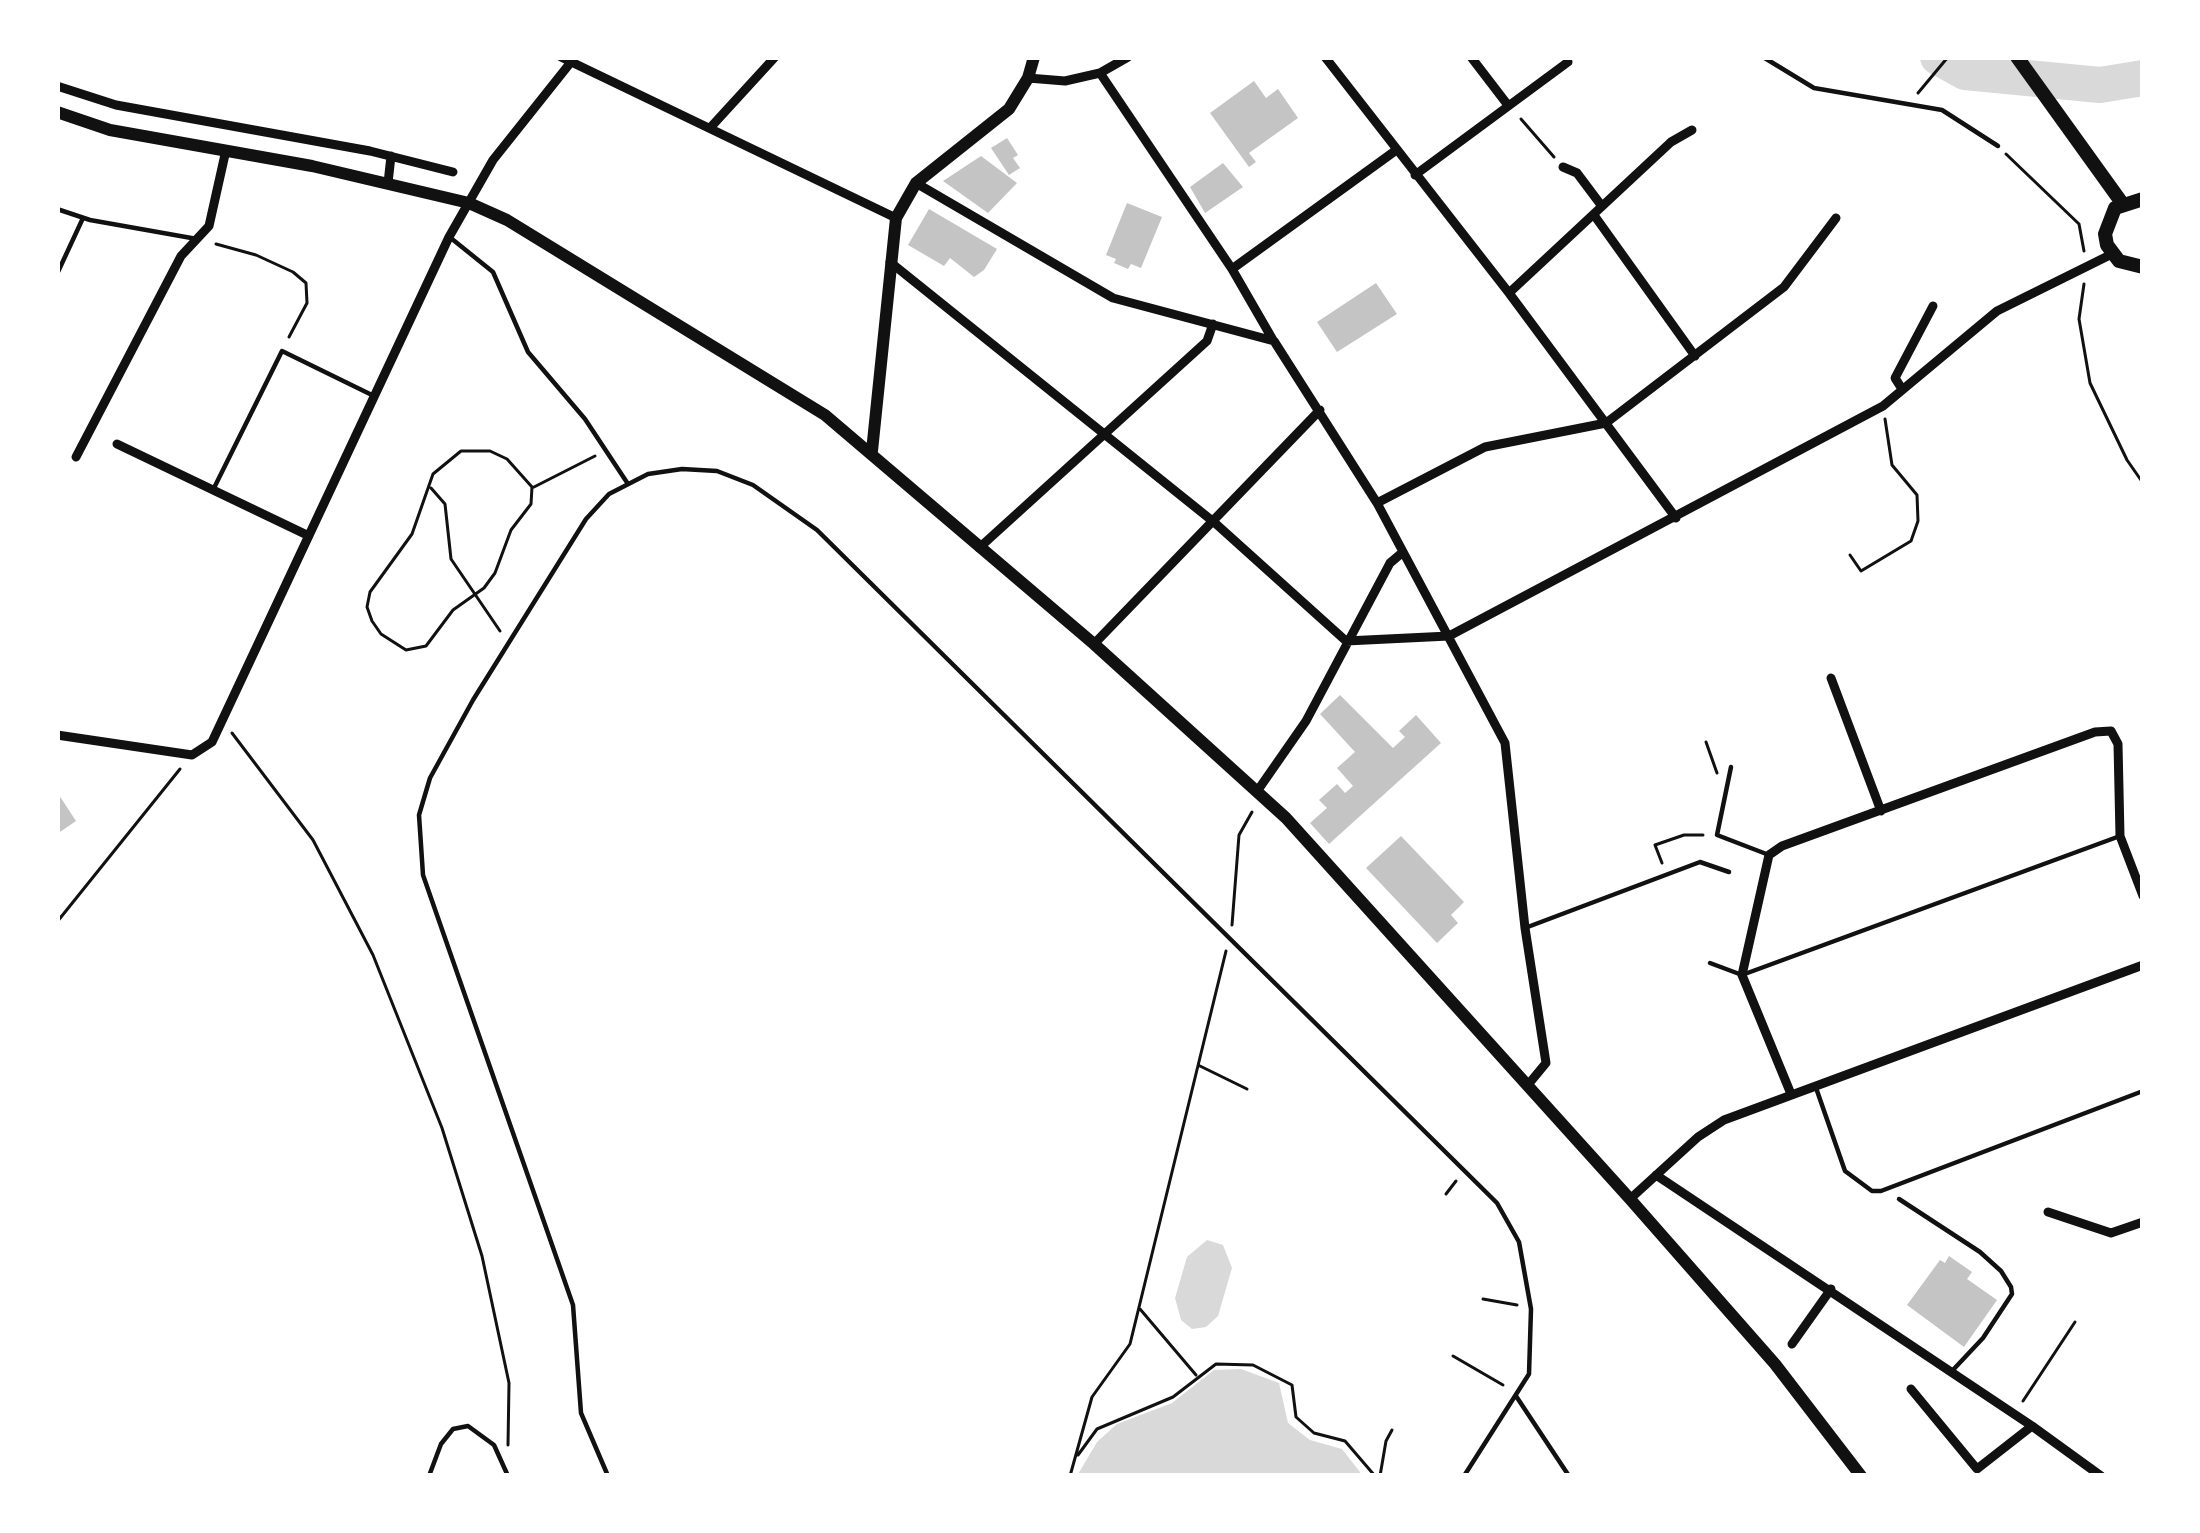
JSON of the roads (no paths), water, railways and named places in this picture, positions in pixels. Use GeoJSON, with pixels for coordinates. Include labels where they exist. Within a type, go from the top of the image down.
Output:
{"type":"FeatureCollection","features":[{"type":"Feature","properties":{"kind":"main road"},"geometry":{"type":"LineString","coordinates":[[872,451],[896,218],[916,183],[1009,109],[1034,57]]}},
{"type":"Feature","properties":{"kind":"main road"},"geometry":{"type":"LineString","coordinates":[[2017,57],[2122,203]]}},
{"type":"Feature","properties":{"kind":"main road"},"geometry":{"type":"LineString","coordinates":[[57,112],[110,130],[388,182],[469,203],[507,220],[709,342],[872,451],[1262,794],[1630,1198],[1775,1364],[1862,1476]]}},
{"type":"Feature","properties":{"kind":"main road"},"geometry":{"type":"LineString","coordinates":[[2143,199],[2122,203],[2106,224],[2112,254],[2128,266],[2143,267]]}},
{"type":"Feature","properties":{"kind":"street"},"geometry":{"type":"LineString","coordinates":[[710,128],[775,57]]}},
{"type":"Feature","properties":{"kind":"street"},"geometry":{"type":"LineString","coordinates":[[1028,77],[1065,81],[1100,73],[1128,57]]}},
{"type":"Feature","properties":{"kind":"street"},"geometry":{"type":"LineString","coordinates":[[1325,57],[1676,518]]}},
{"type":"Feature","properties":{"kind":"street"},"geometry":{"type":"LineString","coordinates":[[1472,57],[1508,104]]}},
{"type":"Feature","properties":{"kind":"street"},"geometry":{"type":"LineString","coordinates":[[57,735],[192,755],[212,742],[449,237],[493,160],[569,59],[896,218]]}},
{"type":"Feature","properties":{"kind":"street"},"geometry":{"type":"LineString","coordinates":[[1414,176],[1568,62]]}},
{"type":"Feature","properties":{"kind":"street"},"geometry":{"type":"LineString","coordinates":[[1100,73],[1232,269],[1377,503],[1505,743],[1525,928],[1546,1063],[1527,1086]]}},
{"type":"Feature","properties":{"kind":"street"},"geometry":{"type":"LineString","coordinates":[[57,86],[116,105],[454,172]]}},
{"type":"Feature","properties":{"kind":"street"},"geometry":{"type":"LineString","coordinates":[[1509,293],[1671,142],[1692,130]]}},
{"type":"Feature","properties":{"kind":"street"},"geometry":{"type":"LineString","coordinates":[[76,457],[181,256],[209,226],[226,150]]}},
{"type":"Feature","properties":{"kind":"street"},"geometry":{"type":"LineString","coordinates":[[1232,269],[1396,151]]}},
{"type":"Feature","properties":{"kind":"street"},"geometry":{"type":"LineString","coordinates":[[388,182],[391,156]]}},
{"type":"Feature","properties":{"kind":"street"},"geometry":{"type":"LineString","coordinates":[[1563,166],[1577,173],[1696,356]]}},
{"type":"Feature","properties":{"kind":"street"},"geometry":{"type":"LineString","coordinates":[[916,183],[1113,298],[1274,341]]}},
{"type":"Feature","properties":{"kind":"street"},"geometry":{"type":"LineString","coordinates":[[1377,503],[1485,447],[1606,423],[1784,287],[1836,218]]}},
{"type":"Feature","properties":{"kind":"street"},"geometry":{"type":"LineString","coordinates":[[890,262],[1215,523],[1346,641],[1449,636],[1883,406],[1997,311],[2112,254]]}},
{"type":"Feature","properties":{"kind":"street"},"geometry":{"type":"LineString","coordinates":[[1902,389],[1895,378],[1933,307]]}},
{"type":"Feature","properties":{"kind":"street"},"geometry":{"type":"LineString","coordinates":[[979,548],[1207,341],[1214,324]]}},
{"type":"Feature","properties":{"kind":"street"},"geometry":{"type":"LineString","coordinates":[[1094,644],[1320,410]]}},
{"type":"Feature","properties":{"kind":"street"},"geometry":{"type":"LineString","coordinates":[[117,445],[308,535]]}},
{"type":"Feature","properties":{"kind":"street"},"geometry":{"type":"LineString","coordinates":[[1262,794],[1384,574],[1403,552]]}},
{"type":"Feature","properties":{"kind":"street"},"geometry":{"type":"LineString","coordinates":[[1832,678],[1881,811]]}},
{"type":"Feature","properties":{"kind":"street"},"geometry":{"type":"LineString","coordinates":[[1791,1094],[1742,975],[1769,855],[1782,846],[2095,732],[2111,731],[2118,743],[2120,836],[2143,896]]}},
{"type":"Feature","properties":{"kind":"street"},"geometry":{"type":"LineString","coordinates":[[1630,1198],[1724,1120],[2143,965]]}},
{"type":"Feature","properties":{"kind":"street"},"geometry":{"type":"LineString","coordinates":[[1656,1175],[1831,1289],[2101,1476]]}},
{"type":"Feature","properties":{"kind":"street"},"geometry":{"type":"LineString","coordinates":[[2048,1212],[2111,1233],[2143,1222]]}},
{"type":"Feature","properties":{"kind":"street"},"geometry":{"type":"LineString","coordinates":[[1792,1344],[1831,1289]]}},
{"type":"Feature","properties":{"kind":"street"},"geometry":{"type":"LineString","coordinates":[[1911,1389],[1977,1469],[2032,1426]]}},
{"type":"Feature","properties":{"kind":"lane"},"geometry":{"type":"LineString","coordinates":[[1763,57],[1814,88],[1942,110],[1998,146]]}},
{"type":"Feature","properties":{"kind":"lane"},"geometry":{"type":"LineString","coordinates":[[57,209],[197,238]]}},
{"type":"Feature","properties":{"kind":"lane"},"geometry":{"type":"LineString","coordinates":[[57,274],[83,218]]}},
{"type":"Feature","properties":{"kind":"lane"},"geometry":{"type":"LineString","coordinates":[[449,237],[493,272],[528,352],[607,450],[628,484]]}},
{"type":"Feature","properties":{"kind":"lane"},"geometry":{"type":"LineString","coordinates":[[213,490],[282,350],[374,395]]}},
{"type":"Feature","properties":{"kind":"lane"},"geometry":{"type":"LineString","coordinates":[[608,1476],[581,1413],[573,1305],[423,875],[419,814],[430,778],[586,519],[610,494],[628,484],[648,474],[682,469],[717,470],[753,485],[817,530],[1497,1203],[1519,1242],[1530,1307],[1529,1374],[1464,1476]]}},
{"type":"Feature","properties":{"kind":"lane"},"geometry":{"type":"LineString","coordinates":[[1731,767],[1717,835],[1769,855]]}},
{"type":"Feature","properties":{"kind":"lane"},"geometry":{"type":"LineString","coordinates":[[1710,963],[1742,975],[2120,836]]}},
{"type":"Feature","properties":{"kind":"lane"},"geometry":{"type":"LineString","coordinates":[[1525,928],[1700,862],[1729,872]]}},
{"type":"Feature","properties":{"kind":"lane"},"geometry":{"type":"LineString","coordinates":[[1815,1085],[1845,1171],[1872,1191],[2143,1091]]}},
{"type":"Feature","properties":{"kind":"lane"},"geometry":{"type":"LineString","coordinates":[[1899,1199],[1980,1252],[2011,1287],[2012,1294],[1983,1338],[1952,1371]]}},
{"type":"Feature","properties":{"kind":"lane"},"geometry":{"type":"LineString","coordinates":[[1516,1395],[1569,1476]]}},
{"type":"Feature","properties":{"kind":"lane"},"geometry":{"type":"LineString","coordinates":[[429,1476],[441,1444],[453,1430],[468,1426],[494,1445],[508,1473]]}},
{"type":"Feature","properties":{"kind":"waterway"},"geometry":{"type":"LineString","coordinates":[[1938,57],[1965,72],[2100,85],[2143,78]]}}]}
